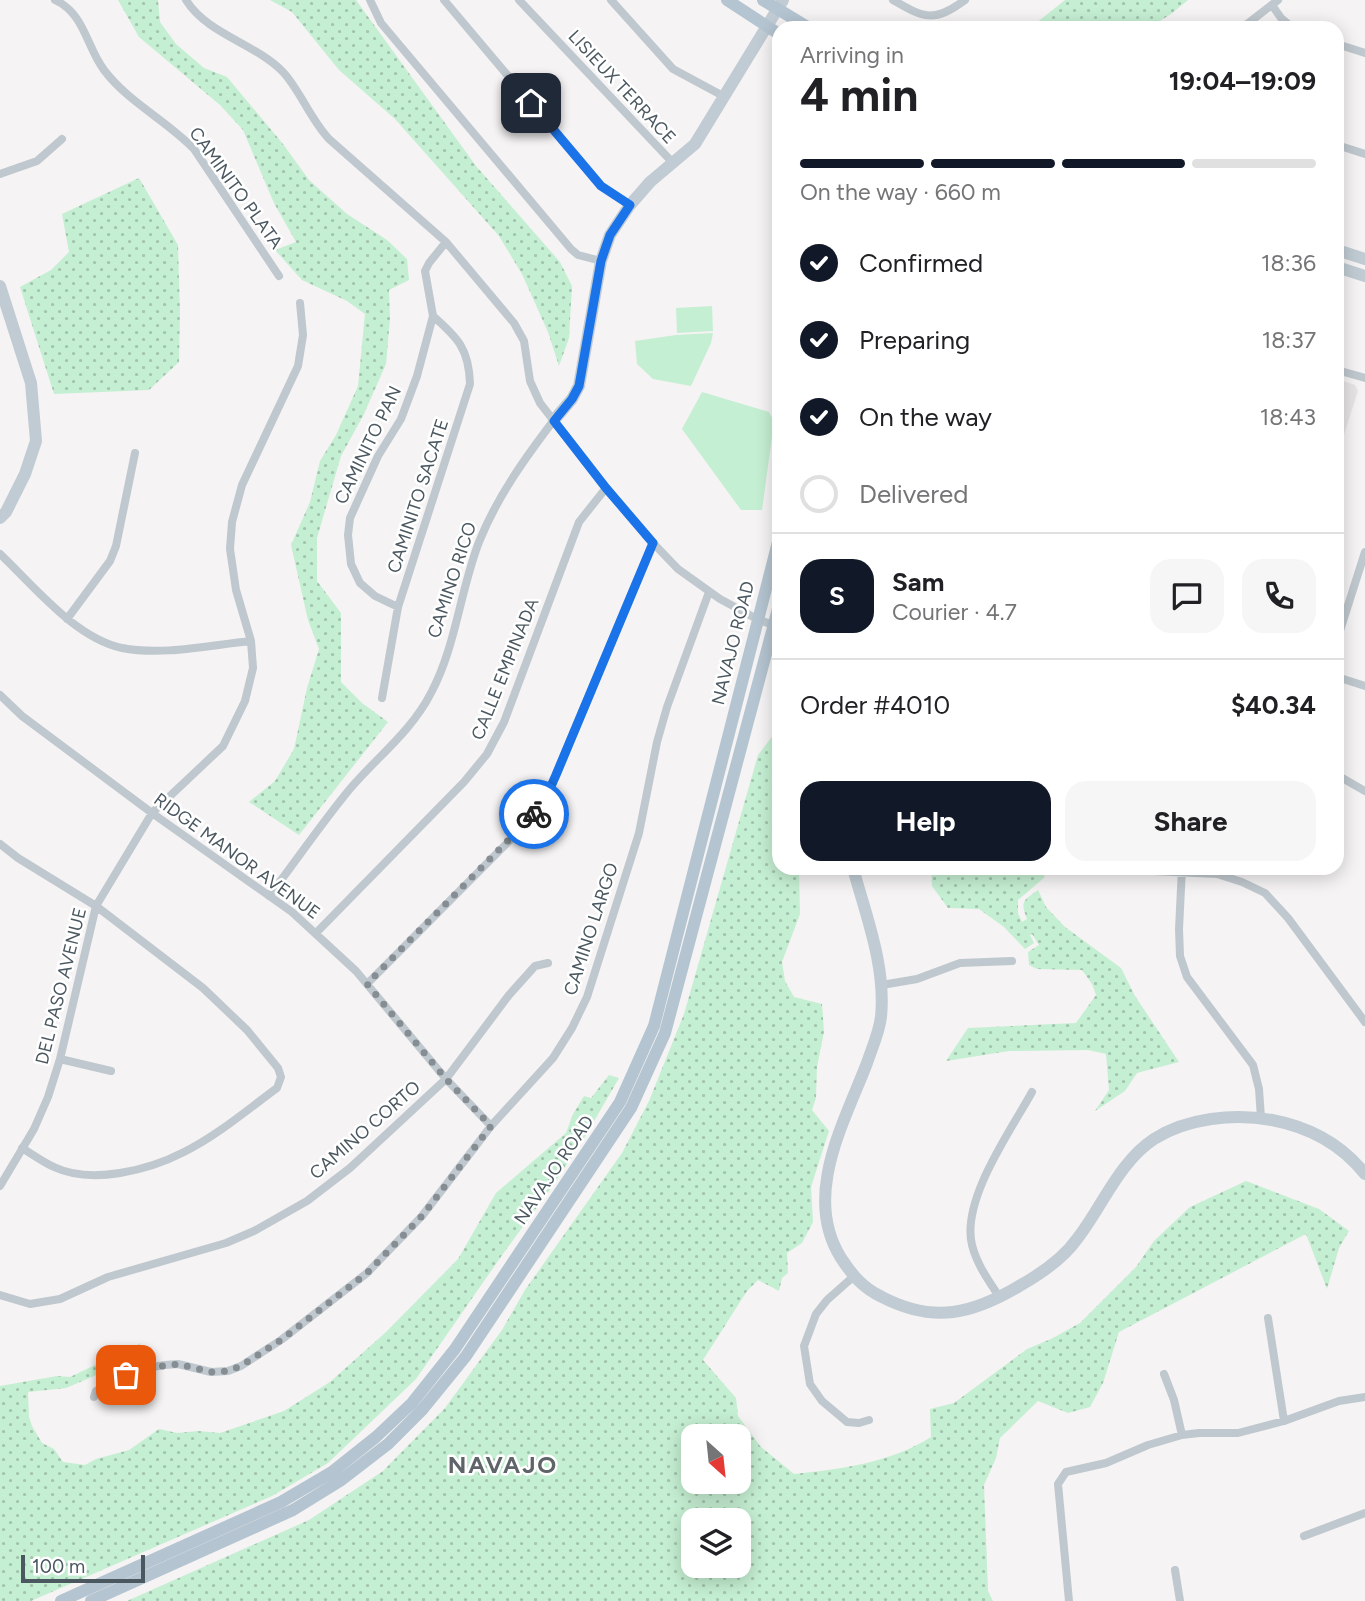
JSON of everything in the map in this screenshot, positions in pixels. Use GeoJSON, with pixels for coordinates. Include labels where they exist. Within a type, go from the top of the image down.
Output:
{"type":"FeatureCollection","features":[{"type":"Feature","properties":{"kind":"main road"},"geometry":{"type":"LineString","coordinates":[[727,0],[772,29]]}},
{"type":"Feature","properties":{"kind":"main road"},"geometry":{"type":"LineString","coordinates":[[763,0],[780,5],[800,21]]}},
{"type":"Feature","properties":{"kind":"main road","name":"NAVAJO ROAD"},"geometry":{"type":"LineString","coordinates":[[61,1601],[281,1502],[332,1472],[376,1437],[412,1403],[455,1349],[620,1102],[654,1026],[772,564]]}},
{"type":"Feature","properties":{"kind":"main road","name":"NAVAJO ROAD"},"geometry":{"type":"LineString","coordinates":[[91,1601],[293,1510],[340,1481],[388,1444],[422,1410],[466,1356],[631,1108],[665,1033],[772,642]]}},
{"type":"Feature","properties":{"kind":"street","name":"CAMINITO PLATA"},"geometry":{"type":"LineString","coordinates":[[55,0],[64,4],[80,22],[102,68],[120,89],[176,131],[194,149],[279,276]]}},
{"type":"Feature","properties":{"kind":"street"},"geometry":{"type":"LineString","coordinates":[[186,0],[203,20],[256,50],[284,72],[317,126],[329,139],[446,242],[514,323],[524,341],[530,380],[540,403],[653,543],[678,569],[709,592],[772,625]]}},
{"type":"Feature","properties":{"kind":"street"},"geometry":{"type":"LineString","coordinates":[[370,0],[381,23],[570,250],[601,261]]}},
{"type":"Feature","properties":{"kind":"street"},"geometry":{"type":"LineString","coordinates":[[444,0],[601,186],[630,205]]}},
{"type":"Feature","properties":{"kind":"street","name":"LISIEUX TERRACE"},"geometry":{"type":"LineString","coordinates":[[519,0],[674,164]]}},
{"type":"Feature","properties":{"kind":"street"},"geometry":{"type":"LineString","coordinates":[[611,0],[673,69],[724,97]]}},
{"type":"Feature","properties":{"kind":"street"},"geometry":{"type":"LineString","coordinates":[[893,0],[920,15],[933,17],[953,9],[965,0]]}},
{"type":"Feature","properties":{"kind":"street"},"geometry":{"type":"LineString","coordinates":[[1251,21],[1275,3],[1285,21]]}},
{"type":"Feature","properties":{"kind":"street","name":"CAMINO RICO"},"geometry":{"type":"LineString","coordinates":[[269,896],[350,789],[405,730],[429,698],[444,663],[479,542],[500,498],[530,451],[572,399],[579,386],[601,261],[610,235],[630,205],[650,182],[695,144],[724,97],[772,31]]}},
{"type":"Feature","properties":{"kind":"street"},"geometry":{"type":"LineString","coordinates":[[1344,46],[1365,53]]}},
{"type":"Feature","properties":{"kind":"street"},"geometry":{"type":"LineString","coordinates":[[0,174],[37,161],[62,139]]}},
{"type":"Feature","properties":{"kind":"street"},"geometry":{"type":"LineString","coordinates":[[1344,147],[1365,154]]}},
{"type":"Feature","properties":{"kind":"street","name":"CAMINITO PAN"},"geometry":{"type":"LineString","coordinates":[[398,607],[375,596],[360,583],[351,564],[348,535],[356,501],[378,456],[401,419],[417,376],[433,316],[425,271],[446,242]]}},
{"type":"Feature","properties":{"kind":"street"},"geometry":{"type":"LineString","coordinates":[[1344,252],[1365,258]]}},
{"type":"Feature","properties":{"kind":"street"},"geometry":{"type":"LineString","coordinates":[[1344,269],[1365,276]]}},
{"type":"Feature","properties":{"kind":"street"},"geometry":{"type":"LineString","coordinates":[[0,286],[31,383],[36,441],[25,474],[0,518]]}},
{"type":"Feature","properties":{"kind":"street","name":"DEL PASO AVENUE"},"geometry":{"type":"LineString","coordinates":[[0,1186],[48,1097],[60,1059],[96,906],[152,813],[223,746],[245,701],[253,668],[251,641],[236,590],[230,549],[232,522],[242,485],[298,366],[303,335],[300,303]]}},
{"type":"Feature","properties":{"kind":"street","name":"CAMINITO SACATE"},"geometry":{"type":"LineString","coordinates":[[382,698],[398,607],[470,384],[469,366],[457,338],[433,316]]}},
{"type":"Feature","properties":{"kind":"street"},"geometry":{"type":"LineString","coordinates":[[1344,372],[1365,378]]}},
{"type":"Feature","properties":{"kind":"street"},"geometry":{"type":"LineString","coordinates":[[68,618],[110,561],[116,546],[135,453]]}},
{"type":"Feature","properties":{"kind":"street","name":"CALLE EMPINADA"},"geometry":{"type":"LineString","coordinates":[[316,933],[464,782],[487,754],[504,722],[579,522],[606,488]]}},
{"type":"Feature","properties":{"kind":"street"},"geometry":{"type":"LineString","coordinates":[[367,984],[527,823],[544,802],[653,543]]}},
{"type":"Feature","properties":{"kind":"street"},"geometry":{"type":"LineString","coordinates":[[1344,618],[1365,552]]}},
{"type":"Feature","properties":{"kind":"street"},"geometry":{"type":"LineString","coordinates":[[0,554],[68,618],[90,635],[120,648],[164,650],[251,641]]}},
{"type":"Feature","properties":{"kind":"street"},"geometry":{"type":"LineString","coordinates":[[1355,584],[1365,587]]}},
{"type":"Feature","properties":{"kind":"street","name":"CAMINO LARGO"},"geometry":{"type":"LineString","coordinates":[[94,1397],[96,1391],[109,1382],[146,1368],[178,1364],[211,1372],[228,1371],[241,1366],[281,1340],[376,1263],[422,1216],[491,1126],[553,1058],[587,997],[639,833],[660,730],[709,592]]}},
{"type":"Feature","properties":{"kind":"street"},"geometry":{"type":"LineString","coordinates":[[1344,679],[1365,686]]}},
{"type":"Feature","properties":{"kind":"street","name":"RIDGE MANOR AVENUE"},"geometry":{"type":"LineString","coordinates":[[0,695],[22,716],[152,813],[292,912],[316,933],[367,984],[446,1079],[491,1126]]}},
{"type":"Feature","properties":{"kind":"street"},"geometry":{"type":"LineString","coordinates":[[1344,779],[1365,791]]}},
{"type":"Feature","properties":{"kind":"street"},"geometry":{"type":"LineString","coordinates":[[0,844],[96,906],[202,988],[247,1030],[278,1068],[280,1082],[277,1088],[201,1143],[143,1167],[110,1174],[76,1173],[54,1167],[22,1148]]}},
{"type":"Feature","properties":{"kind":"street"},"geometry":{"type":"LineString","coordinates":[[855,875],[879,962],[882,985],[880,1019],[875,1042],[829,1163],[825,1187],[826,1223],[833,1245],[853,1276],[880,1296],[900,1306],[922,1312],[958,1312],[999,1298],[1042,1273],[1065,1254],[1125,1167],[1154,1139],[1185,1125],[1211,1119],[1261,1118],[1287,1123],[1311,1131],[1360,1159],[1365,1174]]}},
{"type":"Feature","properties":{"kind":"street"},"geometry":{"type":"LineString","coordinates":[[1182,875],[1178,929],[1180,956],[1187,977],[1253,1065],[1259,1089],[1261,1118]]}},
{"type":"Feature","properties":{"kind":"street"},"geometry":{"type":"LineString","coordinates":[[1220,875],[1265,893],[1288,918],[1365,1022]]}},
{"type":"Feature","properties":{"kind":"street"},"geometry":{"type":"LineString","coordinates":[[882,985],[917,979],[960,963],[1012,961]]}},
{"type":"Feature","properties":{"kind":"street","name":"CAMINO CORTO"},"geometry":{"type":"LineString","coordinates":[[0,1295],[30,1304],[60,1299],[108,1277],[183,1257],[254,1231],[307,1201],[350,1168],[446,1079],[509,995],[535,966],[548,963]]}},
{"type":"Feature","properties":{"kind":"street"},"geometry":{"type":"LineString","coordinates":[[60,1059],[111,1071]]}},
{"type":"Feature","properties":{"kind":"street"},"geometry":{"type":"LineString","coordinates":[[999,1298],[976,1256],[972,1244],[970,1216],[981,1186],[1032,1092]]}},
{"type":"Feature","properties":{"kind":"street"},"geometry":{"type":"LineString","coordinates":[[853,1276],[816,1314],[804,1346],[810,1384],[822,1401],[847,1422],[869,1420]]}},
{"type":"Feature","properties":{"kind":"street"},"geometry":{"type":"LineString","coordinates":[[1268,1318],[1284,1421]]}},
{"type":"Feature","properties":{"kind":"street"},"geometry":{"type":"LineString","coordinates":[[1164,1374],[1174,1400],[1182,1435]]}},
{"type":"Feature","properties":{"kind":"street"},"geometry":{"type":"LineString","coordinates":[[1069,1601],[1058,1484],[1066,1472],[1106,1463],[1148,1445],[1182,1435],[1238,1433],[1284,1421],[1339,1401],[1365,1397]]}},
{"type":"Feature","properties":{"kind":"street"},"geometry":{"type":"LineString","coordinates":[[1304,1536],[1365,1513]]}},
{"type":"Feature","properties":{"kind":"street"},"geometry":{"type":"LineString","coordinates":[[1175,1570],[1181,1601]]}},
{"type":"Feature","properties":{"kind":"shaded area"},"geometry":{"type":"Polygon","coordinates":[[[1344,381],[1355,385],[1358,391],[1344,434],[1344,381]]]}},
{"type":"Feature","properties":{"kind":"green space"},"geometry":{"type":"Polygon","coordinates":[[[118,0],[158,0],[160,22],[176,44],[204,68],[227,77],[309,180],[347,214],[387,240],[407,259],[409,280],[389,290],[390,319],[386,364],[364,414],[341,456],[317,538],[317,581],[341,613],[341,682],[362,703],[388,722],[299,835],[249,802],[275,781],[294,749],[307,688],[319,649],[308,620],[291,545],[310,502],[320,461],[336,435],[358,386],[365,314],[347,301],[302,280],[275,250],[296,242],[274,203],[243,130],[220,105],[139,37],[118,0]]]}},
{"type":"Feature","properties":{"kind":"green space"},"geometry":{"type":"Polygon","coordinates":[[[270,0],[356,0],[476,166],[560,262],[572,286],[569,338],[559,366],[548,332],[522,274],[499,236],[395,119],[339,70],[292,12],[270,0]]]}},
{"type":"Feature","properties":{"kind":"green space"},"geometry":{"type":"Polygon","coordinates":[[[1065,0],[1188,0],[1160,21],[1039,21],[1065,0]]]}},
{"type":"Feature","properties":{"kind":"green space"},"geometry":{"type":"Polygon","coordinates":[[[139,178],[178,245],[179,362],[149,390],[54,394],[20,287],[51,270],[69,252],[62,214],[139,178]]]}},
{"type":"Feature","properties":{"kind":"green space"},"geometry":{"type":"Polygon","coordinates":[[[712,306],[713,331],[677,333],[676,308],[712,306]]]}},
{"type":"Feature","properties":{"kind":"green space"},"geometry":{"type":"Polygon","coordinates":[[[713,333],[691,386],[653,379],[637,364],[635,341],[713,333]]]}},
{"type":"Feature","properties":{"kind":"green space"},"geometry":{"type":"Polygon","coordinates":[[[702,392],[769,412],[772,418],[772,437],[762,510],[741,510],[682,429],[702,392]]]}},
{"type":"Feature","properties":{"kind":"green space"},"geometry":{"type":"Polygon","coordinates":[[[772,737],[772,875],[799,875],[800,914],[782,962],[785,981],[794,997],[822,1004],[824,1032],[817,1067],[816,1098],[812,1110],[829,1131],[811,1187],[813,1222],[802,1243],[787,1253],[788,1273],[782,1278],[779,1291],[758,1280],[747,1291],[703,1360],[736,1398],[738,1416],[744,1424],[681,1424],[681,1494],[751,1494],[751,1434],[760,1446],[794,1474],[865,1463],[915,1446],[931,1437],[930,1409],[954,1403],[1027,1349],[1080,1323],[1136,1267],[1154,1241],[1190,1207],[1246,1181],[1319,1209],[1349,1231],[1339,1248],[1327,1289],[1306,1234],[1119,1332],[1103,1383],[1090,1407],[1068,1413],[1038,1401],[1000,1438],[996,1458],[984,1485],[988,1591],[993,1601],[127,1601],[309,1520],[383,1471],[445,1408],[502,1330],[525,1290],[622,1153],[649,1101],[684,1014],[758,755],[772,737]]]}},
{"type":"Feature","properties":{"kind":"green space"},"geometry":{"type":"Polygon","coordinates":[[[931,875],[1043,875],[1045,877],[1018,900],[1018,913],[1022,922],[1027,919],[1024,902],[1038,890],[1046,907],[1065,927],[1121,968],[1135,996],[1179,1062],[1137,1073],[1125,1091],[1095,1111],[1109,1090],[1106,1054],[1088,1050],[1009,1051],[946,1061],[968,1028],[1076,1023],[1096,995],[1082,970],[1037,969],[1029,965],[1028,952],[1039,945],[1032,934],[1030,935],[1034,943],[1025,949],[1004,927],[979,909],[948,908],[932,886],[931,875]]]}},
{"type":"Feature","properties":{"kind":"green space"},"geometry":{"type":"Polygon","coordinates":[[[609,1075],[619,1078],[586,1135],[416,1379],[328,1463],[272,1496],[31,1601],[0,1601],[0,1386],[57,1376],[70,1377],[141,1343],[129,1361],[66,1388],[28,1392],[29,1417],[42,1443],[54,1449],[63,1462],[85,1465],[96,1459],[129,1450],[159,1429],[177,1433],[220,1433],[284,1411],[330,1382],[386,1332],[458,1259],[496,1193],[566,1133],[584,1096],[591,1098],[609,1075]]]}},
{"type":"Feature","properties":{"kind":"way so far"},"geometry":{"type":"LineString","coordinates":[[126,1375],[146,1368],[178,1364],[211,1372],[228,1371],[241,1366],[281,1340],[367,1273],[422,1216],[491,1126],[446,1079],[367,984],[534,814]]}},
{"type":"Feature","properties":{"kind":"district","name":"NAVAJO"},"geometry":{"type":"Point","coordinates":[503,1465]}},
{"type":"Feature","properties":{"kind":"route"},"geometry":{"type":"LineString","coordinates":[[531,103],[601,186],[630,205],[610,235],[601,261],[579,386],[554,421],[653,543],[556,775],[544,802],[534,814]]}}]}
